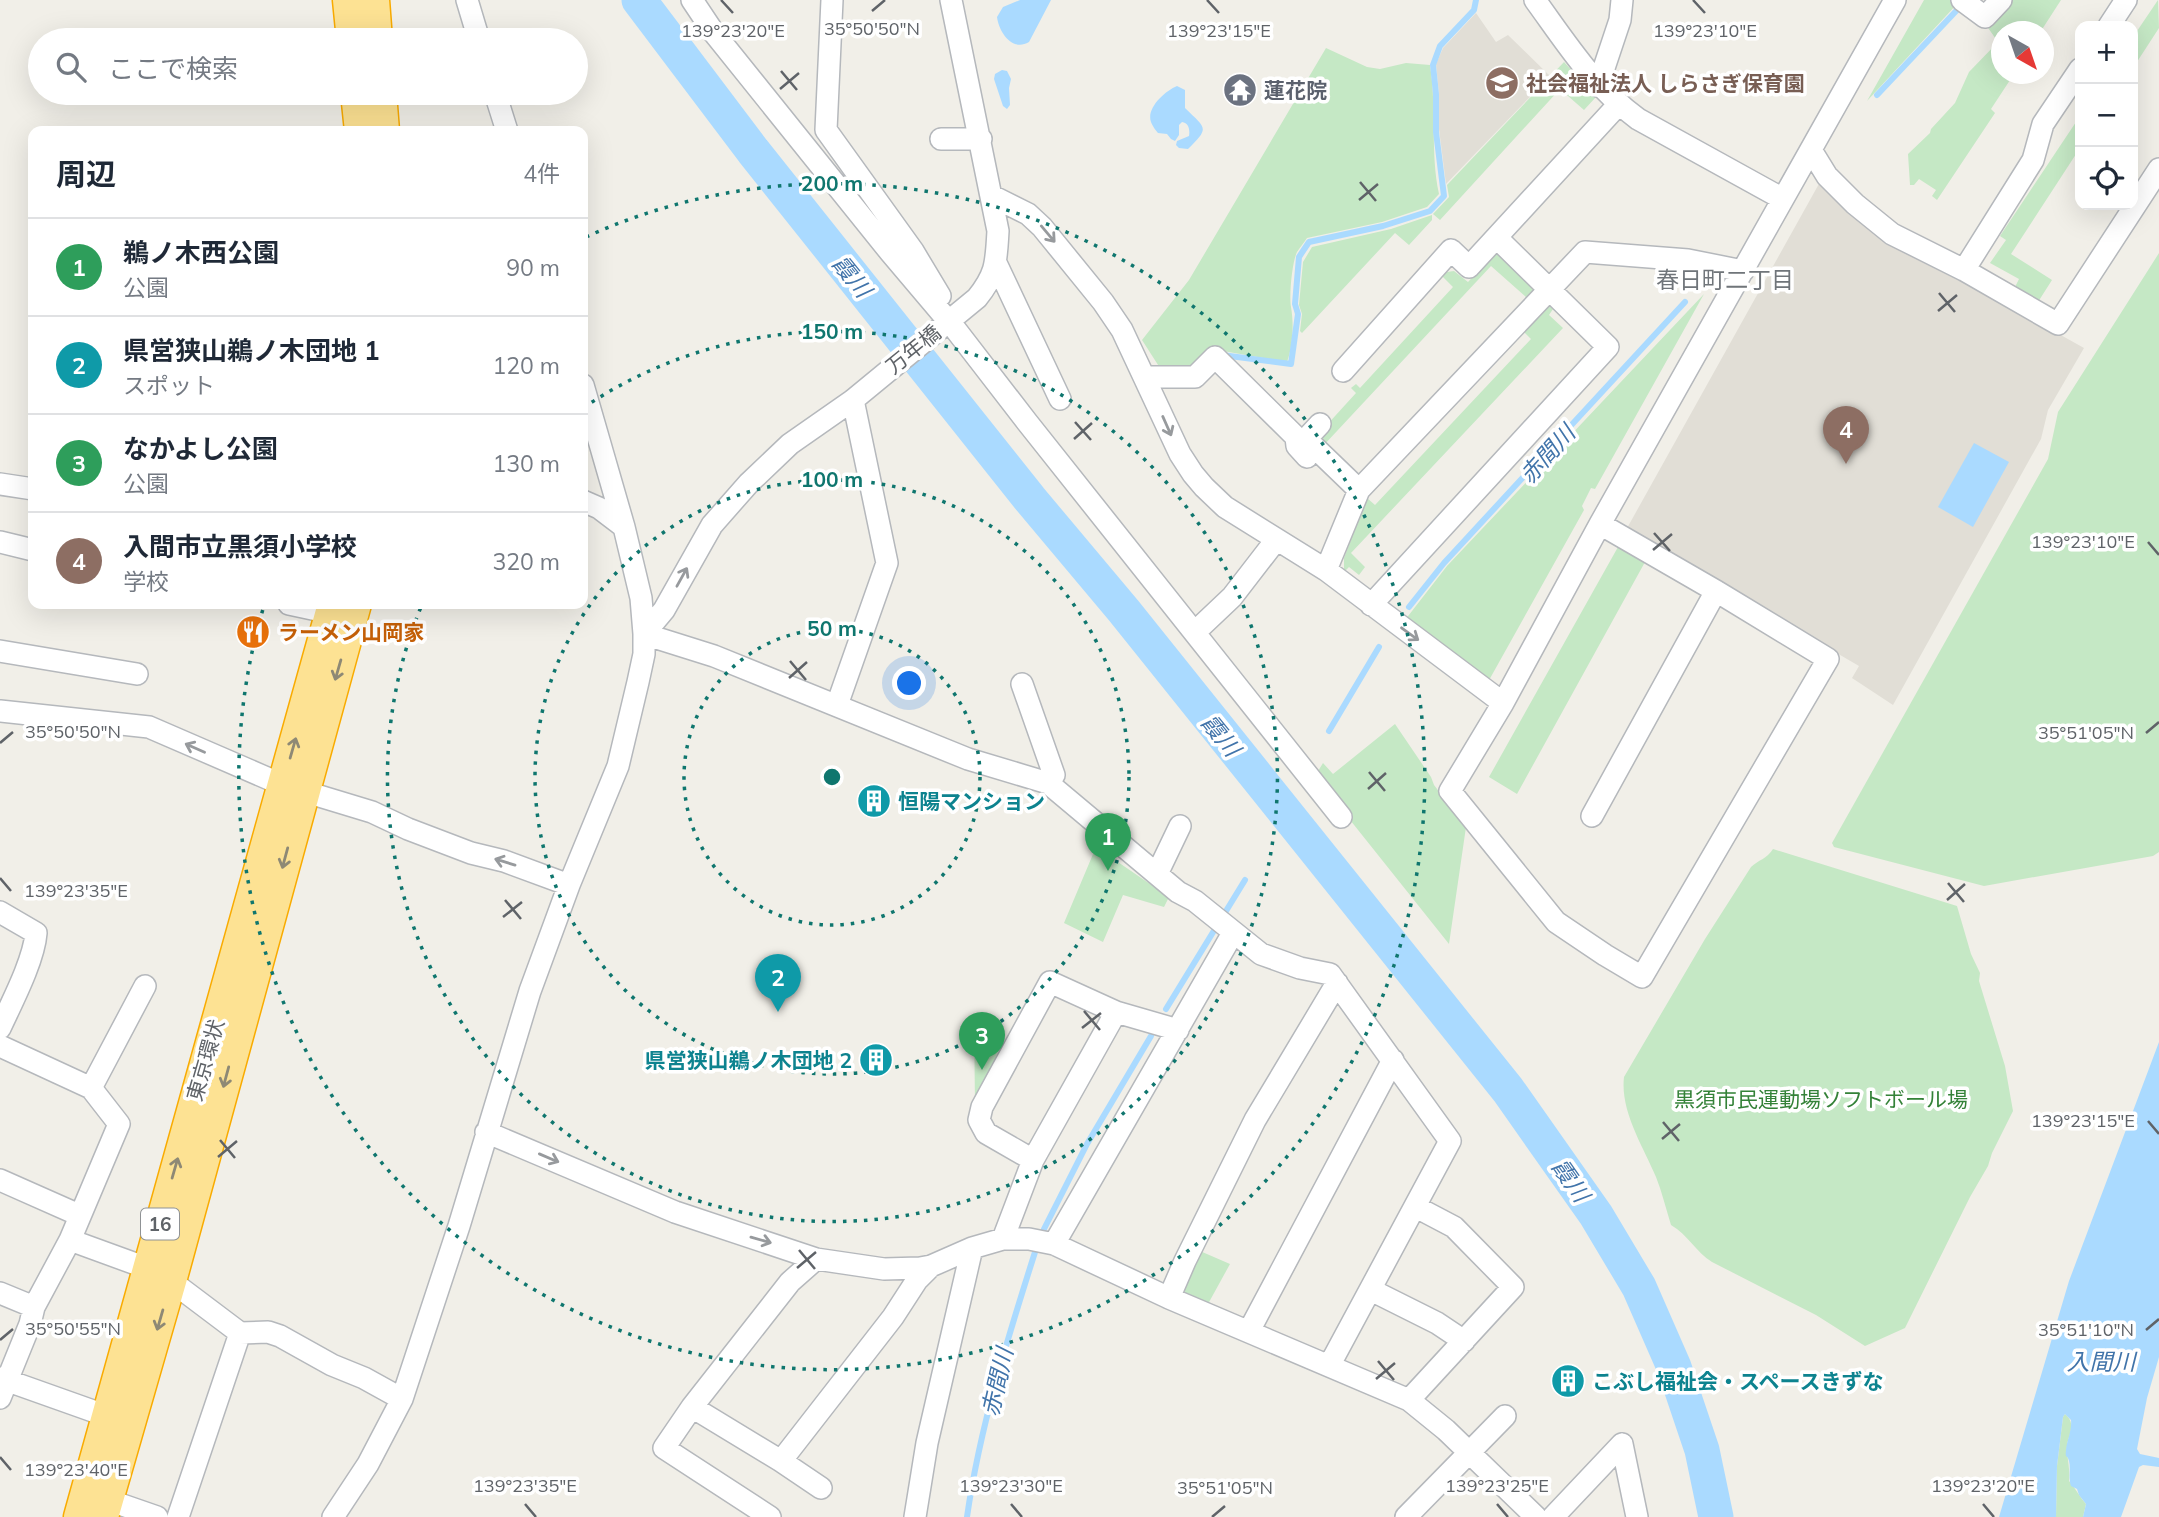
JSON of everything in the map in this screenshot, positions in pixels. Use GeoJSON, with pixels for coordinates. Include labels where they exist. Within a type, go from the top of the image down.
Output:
{"type":"FeatureCollection","features":[{"type":"Feature","properties":{"kind":"highway"},"geometry":{"type":"LineString","coordinates":[[348,0],[351,28]]}},
{"type":"Feature","properties":{"kind":"highway"},"geometry":{"type":"LineString","coordinates":[[374,0],[376,28]]}},
{"type":"Feature","properties":{"kind":"highway"},"geometry":{"type":"LineString","coordinates":[[357,105],[359,126]]}},
{"type":"Feature","properties":{"kind":"highway"},"geometry":{"type":"LineString","coordinates":[[382,105],[384,126]]}},
{"type":"Feature","properties":{"kind":"highway","name":"東京環状"},"geometry":{"type":"LineString","coordinates":[[106,1509],[159,1275],[339,609]]}},
{"type":"Feature","properties":{"kind":"highway","name":"東京環状"},"geometry":{"type":"LineString","coordinates":[[79,1517],[107,1416],[159,1275]]}},
{"type":"Feature","properties":{"kind":"street"},"geometry":{"type":"LineString","coordinates":[[467,0],[475,28]]}},
{"type":"Feature","properties":{"kind":"street"},"geometry":{"type":"LineString","coordinates":[[692,0],[713,33],[890,252],[949,320],[1341,817]]}},
{"type":"Feature","properties":{"kind":"street"},"geometry":{"type":"LineString","coordinates":[[832,0],[826,130],[933,282],[949,320]]}},
{"type":"Feature","properties":{"kind":"street"},"geometry":{"type":"LineString","coordinates":[[951,0],[998,231],[996,263],[1060,399]]}},
{"type":"Feature","properties":{"kind":"street"},"geometry":{"type":"LineString","coordinates":[[1535,0],[1598,86],[1618,105],[1638,119],[1783,199]]}},
{"type":"Feature","properties":{"kind":"street"},"geometry":{"type":"LineString","coordinates":[[1598,86],[1619,20],[1622,0]]}},
{"type":"Feature","properties":{"kind":"street"},"geometry":{"type":"LineString","coordinates":[[1600,524],[1828,659],[1642,977],[1556,922],[1450,791],[1503,703],[1600,524],[1895,0]]}},
{"type":"Feature","properties":{"kind":"street"},"geometry":{"type":"LineString","coordinates":[[1962,0],[1985,17],[2001,0]]}},
{"type":"Feature","properties":{"kind":"street"},"geometry":{"type":"LineString","coordinates":[[2112,21],[2126,0]]}},
{"type":"Feature","properties":{"kind":"street"},"geometry":{"type":"LineString","coordinates":[[1964,270],[2033,160],[2043,124],[2075,76]]}},
{"type":"Feature","properties":{"kind":"street"},"geometry":{"type":"LineString","coordinates":[[499,105],[505,126]]}},
{"type":"Feature","properties":{"kind":"street"},"geometry":{"type":"LineString","coordinates":[[1343,371],[1451,250],[1469,267],[1618,105]]}},
{"type":"Feature","properties":{"kind":"street"},"geometry":{"type":"LineString","coordinates":[[941,139],[981,139]]}},
{"type":"Feature","properties":{"kind":"street"},"geometry":{"type":"LineString","coordinates":[[1811,150],[1827,176],[1855,204],[1892,234],[1964,270],[2058,324],[2159,169]]}},
{"type":"Feature","properties":{"kind":"street"},"geometry":{"type":"LineString","coordinates":[[992,196],[1028,214],[1042,227],[1103,302],[1122,330],[1169,431],[1193,474],[1225,507],[1326,570],[1503,703]]}},
{"type":"Feature","properties":{"kind":"street"},"geometry":{"type":"LineString","coordinates":[[1371,605],[1608,347],[1497,238]]}},
{"type":"Feature","properties":{"kind":"street"},"geometry":{"type":"LineString","coordinates":[[1326,570],[1359,490],[1585,252],[1688,260],[1743,271]]}},
{"type":"Feature","properties":{"kind":"street","name":"万年橋"},"geometry":{"type":"LineString","coordinates":[[644,634],[664,610],[712,525],[749,483],[790,444],[853,400],[977,298],[990,281],[996,263]]}},
{"type":"Feature","properties":{"kind":"street"},"geometry":{"type":"LineString","coordinates":[[1146,377],[1195,377],[1215,357],[1296,438],[1297,446],[1307,457]]}},
{"type":"Feature","properties":{"kind":"street"},"geometry":{"type":"LineString","coordinates":[[837,705],[887,563],[853,400]]}},
{"type":"Feature","properties":{"kind":"street"},"geometry":{"type":"LineString","coordinates":[[333,1517],[368,1464],[402,1398],[459,1226],[530,991],[569,885],[618,766],[638,682],[644,654],[641,598],[624,527],[588,402]]}},
{"type":"Feature","properties":{"kind":"street"},"geometry":{"type":"LineString","coordinates":[[1320,424],[1306,439],[1359,490]]}},
{"type":"Feature","properties":{"kind":"street"},"geometry":{"type":"LineString","coordinates":[[0,484],[28,488]]}},
{"type":"Feature","properties":{"kind":"street"},"geometry":{"type":"LineString","coordinates":[[588,503],[624,527]]}},
{"type":"Feature","properties":{"kind":"street"},"geometry":{"type":"LineString","coordinates":[[1195,632],[1233,597],[1276,540]]}},
{"type":"Feature","properties":{"kind":"street"},"geometry":{"type":"LineString","coordinates":[[0,542],[28,549]]}},
{"type":"Feature","properties":{"kind":"street"},"geometry":{"type":"LineString","coordinates":[[1592,816],[1716,591]]}},
{"type":"Feature","properties":{"kind":"street"},"geometry":{"type":"LineString","coordinates":[[644,634],[714,656],[968,759],[1048,783],[1178,892],[1195,901],[1261,954],[1300,968],[1330,974],[1451,1141],[1329,1366]]}},
{"type":"Feature","properties":{"kind":"street"},"geometry":{"type":"LineString","coordinates":[[0,651],[137,674]]}},
{"type":"Feature","properties":{"kind":"street"},"geometry":{"type":"LineString","coordinates":[[1021,684],[1054,775],[1048,783]]}},
{"type":"Feature","properties":{"kind":"street"},"geometry":{"type":"LineString","coordinates":[[0,711],[149,727],[293,788],[372,812],[408,830],[569,885]]}},
{"type":"Feature","properties":{"kind":"street"},"geometry":{"type":"LineString","coordinates":[[1157,874],[1180,826]]}},
{"type":"Feature","properties":{"kind":"street"},"geometry":{"type":"LineString","coordinates":[[0,912],[36,933],[24,973],[0,1028]]}},
{"type":"Feature","properties":{"kind":"street"},"geometry":{"type":"LineString","coordinates":[[1054,1244],[1233,933]]}},
{"type":"Feature","properties":{"kind":"street"},"geometry":{"type":"LineString","coordinates":[[1033,1160],[986,1133],[979,1120],[982,1107],[1050,982],[1116,1012],[1178,1030]]}},
{"type":"Feature","properties":{"kind":"street"},"geometry":{"type":"LineString","coordinates":[[1169,1298],[1255,1120],[1337,982]]}},
{"type":"Feature","properties":{"kind":"street"},"geometry":{"type":"LineString","coordinates":[[91,1088],[145,986]]}},
{"type":"Feature","properties":{"kind":"street"},"geometry":{"type":"LineString","coordinates":[[1003,1239],[1033,1160],[1116,1012]]}},
{"type":"Feature","properties":{"kind":"street"},"geometry":{"type":"LineString","coordinates":[[0,1046],[91,1088],[119,1124],[70,1240],[34,1307],[30,1324],[2,1385],[107,1416]]}},
{"type":"Feature","properties":{"kind":"street"},"geometry":{"type":"LineString","coordinates":[[1249,1331],[1393,1060]]}},
{"type":"Feature","properties":{"kind":"street"},"geometry":{"type":"LineString","coordinates":[[486,1132],[674,1212],[816,1259],[884,1269],[931,1266],[972,1248],[1003,1239],[1029,1239],[1054,1244],[1169,1298],[1409,1400],[1446,1430],[1536,1517]]}},
{"type":"Feature","properties":{"kind":"street"},"geometry":{"type":"LineString","coordinates":[[0,1180],[79,1215]]}},
{"type":"Feature","properties":{"kind":"street"},"geometry":{"type":"LineString","coordinates":[[1409,1400],[1513,1287],[1454,1227],[1416,1207]]}},
{"type":"Feature","properties":{"kind":"street"},"geometry":{"type":"LineString","coordinates":[[70,1240],[159,1275],[240,1333],[268,1332],[280,1336],[332,1365],[402,1398]]}},
{"type":"Feature","properties":{"kind":"street"},"geometry":{"type":"LineString","coordinates":[[915,1517],[927,1443],[972,1248]]}},
{"type":"Feature","properties":{"kind":"street"},"geometry":{"type":"LineString","coordinates":[[770,1517],[664,1448],[692,1407],[790,1282],[816,1259]]}},
{"type":"Feature","properties":{"kind":"street"},"geometry":{"type":"LineString","coordinates":[[781,1461],[893,1317],[917,1280],[931,1266]]}},
{"type":"Feature","properties":{"kind":"street"},"geometry":{"type":"LineString","coordinates":[[1371,1290],[1437,1323],[1464,1341]]}},
{"type":"Feature","properties":{"kind":"street"},"geometry":{"type":"LineString","coordinates":[[0,1293],[34,1307]]}},
{"type":"Feature","properties":{"kind":"street"},"geometry":{"type":"LineString","coordinates":[[178,1517],[240,1333]]}},
{"type":"Feature","properties":{"kind":"street"},"geometry":{"type":"LineString","coordinates":[[692,1407],[821,1488]]}},
{"type":"Feature","properties":{"kind":"street"},"geometry":{"type":"LineString","coordinates":[[1406,1517],[1505,1416]]}},
{"type":"Feature","properties":{"kind":"street"},"geometry":{"type":"LineString","coordinates":[[1553,1517],[1622,1444],[1637,1517]]}},
{"type":"Feature","properties":{"kind":"street"},"geometry":{"type":"LineString","coordinates":[[106,1509],[157,1517]]}},
{"type":"Feature","properties":{"kind":"shaded area"},"geometry":{"type":"Polygon","coordinates":[[[1476,13],[1496,42],[1508,35],[1550,76],[1446,184],[1439,129],[1436,64],[1443,48],[1476,13]]]}},
{"type":"Feature","properties":{"kind":"shaded area"},"geometry":{"type":"Polygon","coordinates":[[[1820,182],[1989,295],[2084,348],[2048,410],[2041,439],[1893,705],[1852,678],[1859,666],[1626,530],[1820,182]]]}},
{"type":"Feature","properties":{"kind":"green space"},"geometry":{"type":"Polygon","coordinates":[[[1924,0],[1954,0],[1958,3],[1867,101],[1924,0]]]}},
{"type":"Feature","properties":{"kind":"green space"},"geometry":{"type":"Polygon","coordinates":[[[2009,0],[2061,0],[2047,21],[1991,21],[1991,32],[1986,25],[2009,0]]]}},
{"type":"Feature","properties":{"kind":"green space"},"geometry":{"type":"Polygon","coordinates":[[[2158,0],[2159,28],[2138,60],[2138,30],[2158,0]]]}},
{"type":"Feature","properties":{"kind":"green space"},"geometry":{"type":"Polygon","coordinates":[[[1326,48],[1367,67],[1380,69],[1406,63],[1430,65],[1439,194],[1427,207],[1382,222],[1307,238],[1297,252],[1292,271],[1292,335],[1287,362],[1217,350],[1190,373],[1160,368],[1142,340],[1189,280],[1326,48]]]}},
{"type":"Feature","properties":{"kind":"green space"},"geometry":{"type":"Polygon","coordinates":[[[1991,49],[1991,84],[2007,84],[1991,109],[1995,113],[1937,200],[1932,196],[1936,190],[1919,179],[1914,185],[1910,185],[1908,154],[1955,103],[1969,72],[1991,49]]]}},
{"type":"Feature","properties":{"kind":"green space"},"geometry":{"type":"Polygon","coordinates":[[[1564,62],[1596,97],[1584,110],[1560,89],[1440,220],[1433,214],[1449,197],[1447,185],[1564,62]]]}},
{"type":"Feature","properties":{"kind":"green space"},"geometry":{"type":"Polygon","coordinates":[[[2075,124],[2075,156],[2011,254],[2052,280],[2038,302],[2014,289],[2019,279],[1990,263],[2006,240],[2000,236],[2075,124]]]}},
{"type":"Feature","properties":{"kind":"green space"},"geometry":{"type":"Polygon","coordinates":[[[1432,215],[1432,220],[1409,245],[1395,233],[1302,333],[1300,331],[1302,314],[1299,305],[1303,262],[1312,247],[1391,229],[1432,215]]]}},
{"type":"Feature","properties":{"kind":"green space"},"geometry":{"type":"Polygon","coordinates":[[[2159,253],[2159,852],[2153,856],[1984,886],[1834,847],[1832,843],[2048,459],[2058,412],[2159,253]]]}},
{"type":"Feature","properties":{"kind":"green space"},"geometry":{"type":"Polygon","coordinates":[[[1498,254],[1536,288],[1527,298],[1491,266],[1323,446],[1315,438],[1356,393],[1351,388],[1356,384],[1360,388],[1453,287],[1442,276],[1454,271],[1468,282],[1492,256],[1498,254]]]}},
{"type":"Feature","properties":{"kind":"green space"},"geometry":{"type":"Polygon","coordinates":[[[1704,294],[1595,489],[1591,488],[1582,506],[1584,510],[1488,682],[1405,620],[1447,566],[1704,294]]]}},
{"type":"Feature","properties":{"kind":"green space"},"geometry":{"type":"Polygon","coordinates":[[[1550,306],[1553,309],[1549,315],[1563,328],[1351,553],[1365,567],[1359,575],[1349,567],[1344,572],[1344,558],[1367,498],[1375,505],[1531,339],[1522,330],[1542,309],[1550,306]]]}},
{"type":"Feature","properties":{"kind":"green space"},"geometry":{"type":"Polygon","coordinates":[[[1618,547],[1645,562],[1517,794],[1489,777],[1618,547]]]}},
{"type":"Feature","properties":{"kind":"green space"},"geometry":{"type":"Polygon","coordinates":[[[1395,724],[1434,785],[1466,827],[1449,944],[1315,776],[1323,763],[1333,774],[1395,724]]]}},
{"type":"Feature","properties":{"kind":"green space"},"geometry":{"type":"Polygon","coordinates":[[[1096,847],[1169,897],[1164,907],[1123,895],[1103,942],[1064,923],[1096,847]]]}},
{"type":"Feature","properties":{"kind":"green space","name":"黒須市民運動場ソフトボール場"},"geometry":{"type":"Polygon","coordinates":[[[1773,849],[1957,906],[1971,954],[1980,973],[1979,981],[2005,1066],[2013,1111],[1988,1166],[1905,1328],[1865,1346],[1816,1315],[1712,1262],[1671,1225],[1658,1183],[1625,1103],[1624,1077],[1705,939],[1751,867],[1773,849]]]}},
{"type":"Feature","properties":{"kind":"green space"},"geometry":{"type":"Polygon","coordinates":[[[974,1017],[1005,1035],[975,1106],[974,1017]]]}},
{"type":"Feature","properties":{"kind":"green space"},"geometry":{"type":"Polygon","coordinates":[[[1200,1251],[1230,1264],[1208,1304],[1179,1292],[1200,1251]]]}},
{"type":"Feature","properties":{"kind":"green space"},"geometry":{"type":"Polygon","coordinates":[[[2065,1414],[2071,1423],[2067,1447],[2069,1481],[2086,1504],[2083,1517],[2056,1517],[2057,1466],[2065,1414]]]}},
{"type":"Feature","properties":{"kind":"water"},"geometry":{"type":"Polygon","coordinates":[[[1020,0],[1051,0],[1029,42],[1017,44],[1007,39],[1000,29],[997,17],[1003,7],[1020,0]]]}},
{"type":"Feature","properties":{"kind":"water"},"geometry":{"type":"Polygon","coordinates":[[[1002,70],[1007,71],[1011,79],[1010,105],[1007,109],[1003,106],[994,79],[995,74],[1002,70]]]}},
{"type":"Feature","properties":{"kind":"water"},"geometry":{"type":"Polygon","coordinates":[[[1177,86],[1185,90],[1185,108],[1203,128],[1200,136],[1188,149],[1176,145],[1177,141],[1189,136],[1186,124],[1182,122],[1179,125],[1179,135],[1175,141],[1167,134],[1158,133],[1150,117],[1151,111],[1162,96],[1177,86]]]}},
{"type":"Feature","properties":{"kind":"water"},"geometry":{"type":"Polygon","coordinates":[[[1974,443],[2009,462],[1973,527],[1938,507],[1974,443]]]}},
{"type":"Feature","properties":{"kind":"water","name":"入間川"},"geometry":{"type":"Polygon","coordinates":[[[2159,1042],[2159,1357],[2147,1398],[2137,1449],[2140,1454],[2159,1458],[2159,1467],[2139,1467],[2121,1517],[2083,1517],[2086,1504],[2070,1483],[2070,1464],[2066,1453],[2071,1420],[2065,1414],[2057,1466],[2056,1517],[1999,1517],[2069,1281],[2159,1042]]]}},
{"type":"Feature","properties":{"kind":"waterway","name":"霞川"},"geometry":{"type":"LineString","coordinates":[[639,0],[753,151],[1030,499],[1124,611],[1508,1090],[1596,1215],[1639,1287],[1674,1367],[1702,1450],[1716,1517]]}},
{"type":"Feature","properties":{"kind":"waterway"},"geometry":{"type":"LineString","coordinates":[[1222,355],[1291,364],[1298,314],[1295,304],[1299,257],[1309,242],[1383,226],[1430,211],[1444,196],[1436,132],[1433,65],[1440,46],[1474,10],[1476,0]]}},
{"type":"Feature","properties":{"kind":"waterway","name":"赤間川"},"geometry":{"type":"LineString","coordinates":[[1877,95],[1957,10]]}},
{"type":"Feature","properties":{"kind":"waterway","name":"赤間川"},"geometry":{"type":"LineString","coordinates":[[1409,607],[1444,563],[1685,302]]}},
{"type":"Feature","properties":{"kind":"waterway","name":"赤間川"},"geometry":{"type":"LineString","coordinates":[[1329,731],[1379,647]]}},
{"type":"Feature","properties":{"kind":"waterway","name":"赤間川"},"geometry":{"type":"LineString","coordinates":[[1166,1009],[1245,880]]}},
{"type":"Feature","properties":{"kind":"waterway","name":"赤間川"},"geometry":{"type":"LineString","coordinates":[[1044,1229],[1087,1144],[1151,1036]]}},
{"type":"Feature","properties":{"kind":"waterway","name":"赤間川"},"geometry":{"type":"LineString","coordinates":[[967,1517],[987,1415],[1036,1249]]}},
{"type":"Feature","properties":{"kind":"place","name":"社会福祉法人 しらさぎ保育園"},"geometry":{"type":"Point","coordinates":[1502,83]}},
{"type":"Feature","properties":{"kind":"place","name":"蓮花院"},"geometry":{"type":"Point","coordinates":[1240,90]}},
{"type":"Feature","properties":{"kind":"place","name":"入間市立黒須小学校"},"geometry":{"type":"Point","coordinates":[1846,464]}},
{"type":"Feature","properties":{"kind":"place","name":"ラーメン山岡家"},"geometry":{"type":"Point","coordinates":[253,632]}},
{"type":"Feature","properties":{"kind":"place","name":"恒陽マンション"},"geometry":{"type":"Point","coordinates":[874,801]}},
{"type":"Feature","properties":{"kind":"place","name":"鵜ノ木西公園"},"geometry":{"type":"Point","coordinates":[1108,871]}},
{"type":"Feature","properties":{"kind":"place","name":"県営狭山鵜ノ木団地 1"},"geometry":{"type":"Point","coordinates":[778,1012]}},
{"type":"Feature","properties":{"kind":"place","name":"県営狭山鵜ノ木団地 2"},"geometry":{"type":"Point","coordinates":[876,1060]}},
{"type":"Feature","properties":{"kind":"place","name":"なかよし公園"},"geometry":{"type":"Point","coordinates":[982,1070]}},
{"type":"Feature","properties":{"kind":"place","name":"こぶし福祉会・スペースきずな"},"geometry":{"type":"Point","coordinates":[1568,1381]}},
{"type":"Feature","properties":{"kind":"district","name":"春日町二丁目"},"geometry":{"type":"Point","coordinates":[1725,279]}}]}
